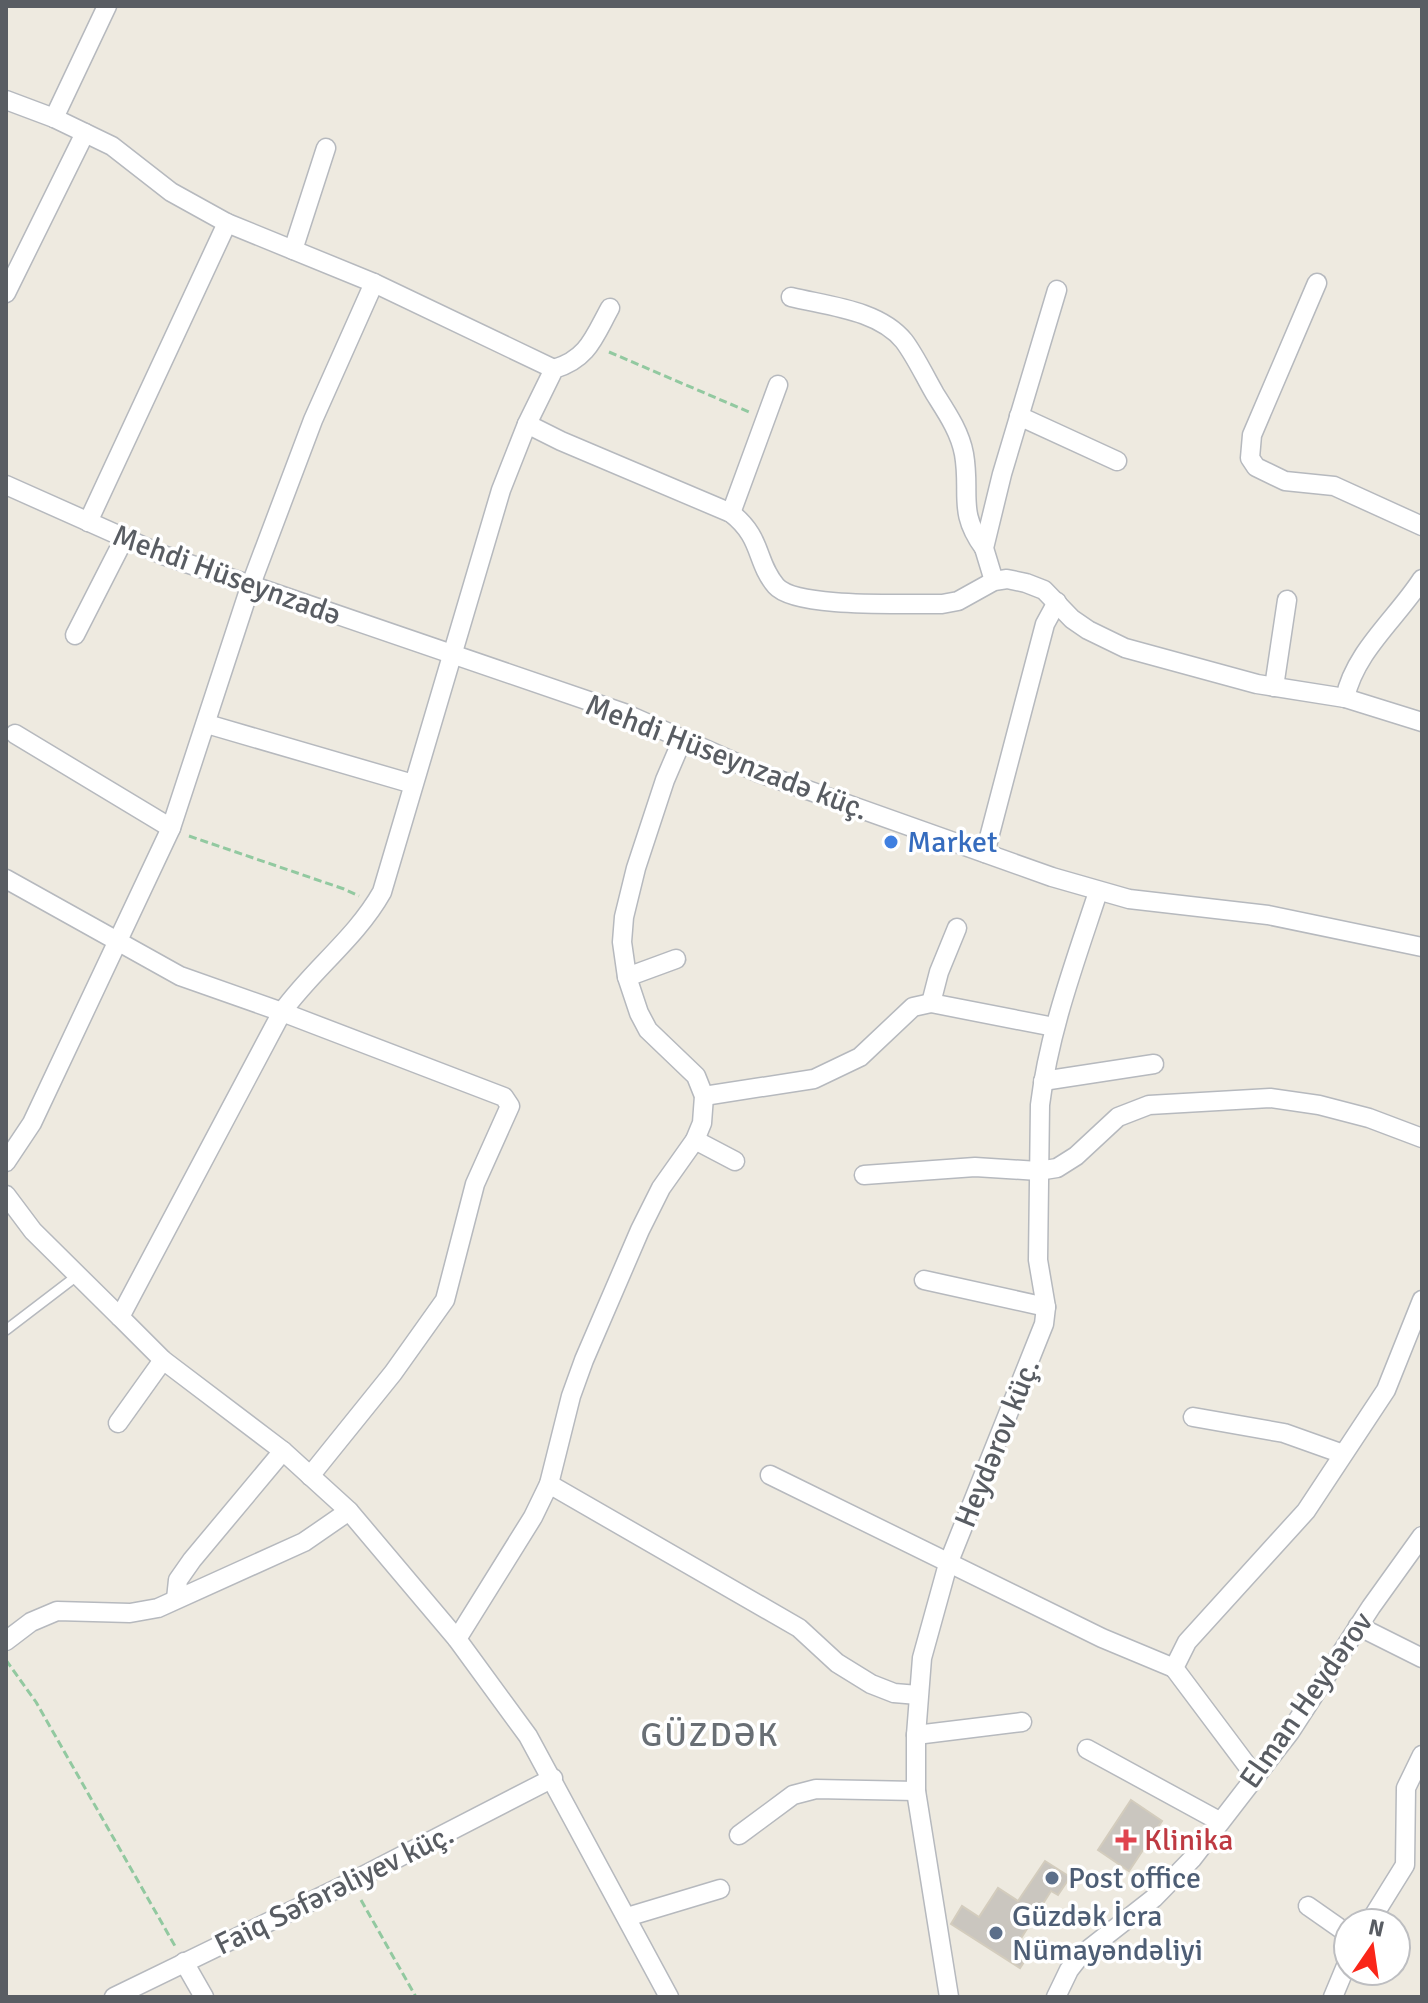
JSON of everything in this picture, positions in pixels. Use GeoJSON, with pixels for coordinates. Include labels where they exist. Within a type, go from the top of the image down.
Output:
{"type":"FeatureCollection","features":[{"type":"Feature","properties":{"kind":"street"},"geometry":{"type":"LineString","coordinates":[[54,118],[107,6]]}},
{"type":"Feature","properties":{"kind":"street"},"geometry":{"type":"LineString","coordinates":[[6,100],[54,118],[112,146],[171,192],[227,223],[374,283],[554,369],[581,357],[610,308]]}},
{"type":"Feature","properties":{"kind":"street"},"geometry":{"type":"LineString","coordinates":[[6,293],[85,133]]}},
{"type":"Feature","properties":{"kind":"street"},"geometry":{"type":"LineString","coordinates":[[293,250],[326,148]]}},
{"type":"Feature","properties":{"kind":"street"},"geometry":{"type":"LineString","coordinates":[[88,522],[227,223]]}},
{"type":"Feature","properties":{"kind":"street"},"geometry":{"type":"LineString","coordinates":[[6,1162],[32,1123],[171,828],[250,587],[313,420],[374,283]]}},
{"type":"Feature","properties":{"kind":"street"},"geometry":{"type":"LineString","coordinates":[[1317,283],[1252,435],[1250,458],[1256,467],[1285,481],[1334,486],[1422,526]]}},
{"type":"Feature","properties":{"kind":"street"},"geometry":{"type":"LineString","coordinates":[[984,548],[1002,474],[1057,290]]}},
{"type":"Feature","properties":{"kind":"street"},"geometry":{"type":"LineString","coordinates":[[791,297],[870,316],[890,328],[903,341],[955,427],[964,453],[967,518],[971,530],[984,548],[994,581]]}},
{"type":"Feature","properties":{"kind":"street"},"geometry":{"type":"LineString","coordinates":[[120,1317],[282,1012],[374,905],[388,874],[501,490],[527,424],[554,369]]}},
{"type":"Feature","properties":{"kind":"street"},"geometry":{"type":"LineString","coordinates":[[731,513],[778,385]]}},
{"type":"Feature","properties":{"kind":"street"},"geometry":{"type":"LineString","coordinates":[[1019,416],[1117,461]]}},
{"type":"Feature","properties":{"kind":"street"},"geometry":{"type":"LineString","coordinates":[[527,424],[731,513],[744,523],[755,538],[768,576],[790,596],[812,601],[942,604],[958,601],[994,581],[1007,579],[1044,590],[1072,619],[1125,648],[1274,687],[1345,698],[1422,722]]}},
{"type":"Feature","properties":{"kind":"street","name":"Mehdi Hüseynzadə"},"geometry":{"type":"LineString","coordinates":[[6,485],[124,539],[250,587],[452,656]]}},
{"type":"Feature","properties":{"kind":"street"},"geometry":{"type":"LineString","coordinates":[[75,635],[124,539]]}},
{"type":"Feature","properties":{"kind":"street"},"geometry":{"type":"LineString","coordinates":[[1345,698],[1358,665],[1376,637],[1414,607],[1422,579]]}},
{"type":"Feature","properties":{"kind":"street"},"geometry":{"type":"LineString","coordinates":[[1274,687],[1287,600]]}},
{"type":"Feature","properties":{"kind":"street"},"geometry":{"type":"LineString","coordinates":[[985,853],[1045,624],[1057,602]]}},
{"type":"Feature","properties":{"kind":"street","name":"Mehdi Hüseynzadə küç."},"geometry":{"type":"LineString","coordinates":[[452,656],[624,713],[757,772],[1098,892],[1159,904],[1268,915],[1422,947]]}},
{"type":"Feature","properties":{"kind":"street"},"geometry":{"type":"LineString","coordinates":[[207,724],[413,784]]}},
{"type":"Feature","properties":{"kind":"street"},"geometry":{"type":"LineString","coordinates":[[15,734],[171,828]]}},
{"type":"Feature","properties":{"kind":"street"},"geometry":{"type":"LineString","coordinates":[[457,1639],[533,1517],[549,1484],[571,1396],[584,1360],[661,1188],[695,1140],[702,1123],[704,1096],[696,1076],[648,1030],[627,977],[622,942],[624,917],[636,868],[665,780],[683,738]]}},
{"type":"Feature","properties":{"kind":"street"},"geometry":{"type":"LineString","coordinates":[[6,879],[180,976],[504,1097],[510,1106],[475,1184],[445,1300],[393,1373],[310,1476]]}},
{"type":"Feature","properties":{"kind":"street","name":"Heydərov küç."},"geometry":{"type":"LineString","coordinates":[[949,1997],[916,1791],[916,1735],[922,1658],[948,1564],[1039,1342],[1046,1307],[1038,1260],[1038,1171],[1043,1081],[1054,1027],[1098,892]]}},
{"type":"Feature","properties":{"kind":"street"},"geometry":{"type":"LineString","coordinates":[[931,1003],[939,972],[957,928]]}},
{"type":"Feature","properties":{"kind":"street"},"geometry":{"type":"LineString","coordinates":[[627,977],[676,959]]}},
{"type":"Feature","properties":{"kind":"street"},"geometry":{"type":"LineString","coordinates":[[704,1096],[814,1079],[860,1057],[913,1007],[931,1003],[1054,1027]]}},
{"type":"Feature","properties":{"kind":"street"},"geometry":{"type":"LineString","coordinates":[[1043,1081],[1154,1064]]}},
{"type":"Feature","properties":{"kind":"street"},"geometry":{"type":"LineString","coordinates":[[864,1175],[975,1167],[1038,1171],[1057,1168],[1076,1156],[1118,1117],[1149,1105],[1270,1098],[1319,1105],[1357,1115],[1422,1138]]}},
{"type":"Feature","properties":{"kind":"street"},"geometry":{"type":"LineString","coordinates":[[695,1140],[735,1161]]}},
{"type":"Feature","properties":{"kind":"street"},"geometry":{"type":"LineString","coordinates":[[6,1195],[33,1231],[163,1360],[283,1451],[349,1511],[457,1639],[508,1707],[553,1778],[669,1997]]}},
{"type":"Feature","properties":{"kind":"street"},"geometry":{"type":"LineString","coordinates":[[924,1280],[1046,1307]]}},
{"type":"Feature","properties":{"kind":"street"},"geometry":{"type":"LineString","coordinates":[[1174,1668],[1187,1642],[1306,1511],[1386,1390],[1422,1300]]}},
{"type":"Feature","properties":{"kind":"street"},"geometry":{"type":"LineString","coordinates":[[118,1423],[163,1360]]}},
{"type":"Feature","properties":{"kind":"street"},"geometry":{"type":"LineString","coordinates":[[1193,1417],[1284,1433],[1343,1454]]}},
{"type":"Feature","properties":{"kind":"street"},"geometry":{"type":"LineString","coordinates":[[176,1599],[178,1580],[192,1560],[283,1451]]}},
{"type":"Feature","properties":{"kind":"street"},"geometry":{"type":"LineString","coordinates":[[770,1475],[1102,1638],[1174,1668],[1255,1776]]}},
{"type":"Feature","properties":{"kind":"street"},"geometry":{"type":"LineString","coordinates":[[549,1484],[799,1628],[837,1663],[871,1684],[894,1693],[918,1695]]}},
{"type":"Feature","properties":{"kind":"street"},"geometry":{"type":"LineString","coordinates":[[6,1641],[31,1622],[57,1611],[130,1613],[158,1608],[304,1542],[349,1511]]}},
{"type":"Feature","properties":{"kind":"street","name":"Elman Heydərov"},"geometry":{"type":"LineString","coordinates":[[1056,1997],[1080,1956],[1154,1898],[1192,1859],[1290,1732],[1358,1626],[1422,1536]]}},
{"type":"Feature","properties":{"kind":"street"},"geometry":{"type":"LineString","coordinates":[[1358,1626],[1422,1658]]}},
{"type":"Feature","properties":{"kind":"street"},"geometry":{"type":"LineString","coordinates":[[916,1735],[1022,1722]]}},
{"type":"Feature","properties":{"kind":"street"},"geometry":{"type":"LineString","coordinates":[[1087,1749],[1219,1821]]}},
{"type":"Feature","properties":{"kind":"street"},"geometry":{"type":"LineString","coordinates":[[1379,1907],[1405,1865],[1406,1788],[1422,1755]]}},
{"type":"Feature","properties":{"kind":"street","name":"Faiq Səfərəliyev küç."},"geometry":{"type":"LineString","coordinates":[[114,1997],[351,1882],[553,1778]]}},
{"type":"Feature","properties":{"kind":"street"},"geometry":{"type":"LineString","coordinates":[[739,1835],[793,1795],[816,1789],[916,1791]]}},
{"type":"Feature","properties":{"kind":"street"},"geometry":{"type":"LineString","coordinates":[[627,1917],[720,1889]]}},
{"type":"Feature","properties":{"kind":"street"},"geometry":{"type":"LineString","coordinates":[[1308,1906],[1332,1923]]}},
{"type":"Feature","properties":{"kind":"street"},"geometry":{"type":"LineString","coordinates":[[184,1962],[204,1997]]}},
{"type":"Feature","properties":{"kind":"lane"},"geometry":{"type":"LineString","coordinates":[[6,1330],[78,1275]]}},
{"type":"Feature","properties":{"kind":"path"},"geometry":{"type":"LineString","coordinates":[[590,344],[767,420]]}},
{"type":"Feature","properties":{"kind":"path"},"geometry":{"type":"LineString","coordinates":[[171,828],[197,840],[344,889],[374,905]]}},
{"type":"Feature","properties":{"kind":"path"},"geometry":{"type":"LineString","coordinates":[[6,1660],[36,1702],[184,1962]]}},
{"type":"Feature","properties":{"kind":"path"},"geometry":{"type":"LineString","coordinates":[[351,1882],[416,1997]]}},
{"type":"Feature","properties":{"kind":"building"},"geometry":{"type":"Polygon","coordinates":[[[1131,1800],[1162,1821],[1129,1871],[1098,1850],[1131,1800]]]}},
{"type":"Feature","properties":{"kind":"building"},"geometry":{"type":"Polygon","coordinates":[[[1045,1861],[1070,1877],[1058,1895],[1051,1891],[1018,1943],[1031,1951],[1020,1968],[951,1924],[962,1906],[979,1917],[998,1888],[1018,1901],[1045,1861]]]}},
{"type":"Feature","properties":{"kind":"place","name":"Market"},"geometry":{"type":"Point","coordinates":[891,842]}},
{"type":"Feature","properties":{"kind":"place","name":"Klinika"},"geometry":{"type":"Point","coordinates":[1126,1840]}},
{"type":"Feature","properties":{"kind":"place","name":"Post office"},"geometry":{"type":"Point","coordinates":[1052,1878]}},
{"type":"Feature","properties":{"kind":"place","name":"Güzdək İcra Nümayəndəliyi"},"geometry":{"type":"Point","coordinates":[996,1933]}},
{"type":"Feature","properties":{"kind":"district","name":"GÜZDƏK"},"geometry":{"type":"Point","coordinates":[710,1734]}}]}
